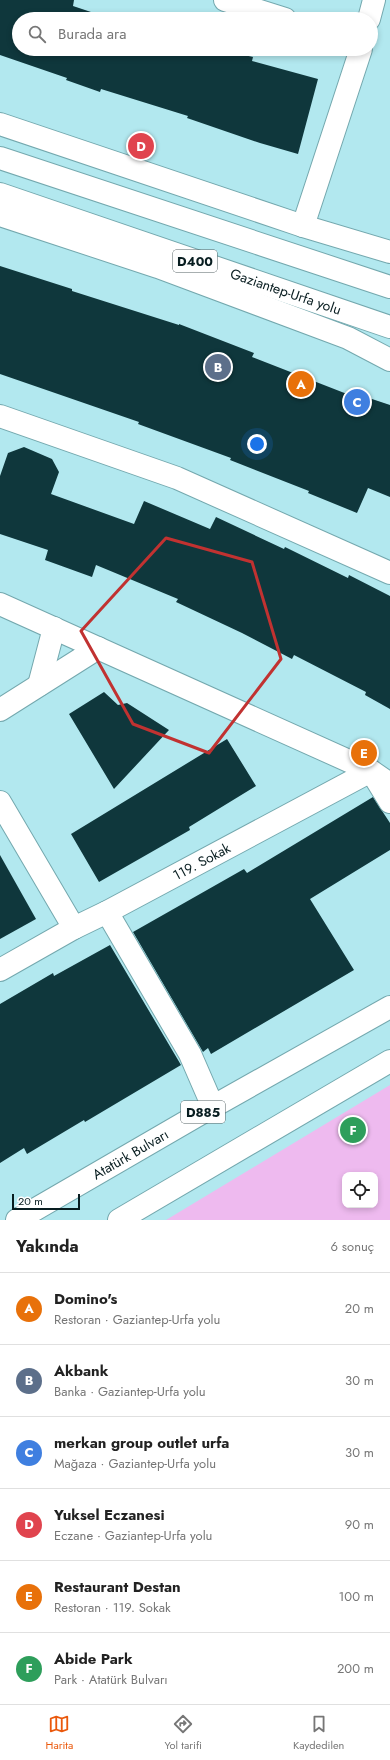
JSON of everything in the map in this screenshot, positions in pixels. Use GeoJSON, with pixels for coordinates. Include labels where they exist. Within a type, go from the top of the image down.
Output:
{"type":"FeatureCollection","features":[{"type":"Feature","properties":{"kind":"main road"},"geometry":{"type":"LineString","coordinates":[[225,0],[263,12]]}},
{"type":"Feature","properties":{"kind":"main road"},"geometry":{"type":"LineString","coordinates":[[371,12],[374,0]]}},
{"type":"Feature","properties":{"kind":"main road"},"geometry":{"type":"LineString","coordinates":[[303,226],[359,56]]}},
{"type":"Feature","properties":{"kind":"main road"},"geometry":{"type":"LineString","coordinates":[[0,124],[303,226],[390,252]]}},
{"type":"Feature","properties":{"kind":"main road","name":"D400"},"geometry":{"type":"LineString","coordinates":[[0,158],[390,287]]}},
{"type":"Feature","properties":{"kind":"main road","name":"Gaziantep-Urfa yolu"},"geometry":{"type":"LineString","coordinates":[[0,194],[390,327]]}},
{"type":"Feature","properties":{"kind":"main road"},"geometry":{"type":"LineString","coordinates":[[0,215],[158,267],[390,354]]}},
{"type":"Feature","properties":{"kind":"main road"},"geometry":{"type":"LineString","coordinates":[[348,338],[390,360]]}},
{"type":"Feature","properties":{"kind":"main road"},"geometry":{"type":"LineString","coordinates":[[0,416],[177,478],[390,573]]}},
{"type":"Feature","properties":{"kind":"main road"},"geometry":{"type":"LineString","coordinates":[[0,604],[371,771],[390,784]]}},
{"type":"Feature","properties":{"kind":"main road"},"geometry":{"type":"LineString","coordinates":[[39,685],[54,628]]}},
{"type":"Feature","properties":{"kind":"main road"},"geometry":{"type":"LineString","coordinates":[[0,710],[98,648]]}},
{"type":"Feature","properties":{"kind":"main road"},"geometry":{"type":"LineString","coordinates":[[371,771],[390,802]]}},
{"type":"Feature","properties":{"kind":"main road","name":"119. Sokak"},"geometry":{"type":"LineString","coordinates":[[0,970],[74,928],[107,912],[371,771]]}},
{"type":"Feature","properties":{"kind":"main road"},"geometry":{"type":"LineString","coordinates":[[0,802],[74,928]]}},
{"type":"Feature","properties":{"kind":"main road"},"geometry":{"type":"LineString","coordinates":[[107,912],[190,1054],[213,1107]]}},
{"type":"Feature","properties":{"kind":"main road","name":"Atatürk Bulvarı"},"geometry":{"type":"LineString","coordinates":[[17,1220],[390,1006]]}},
{"type":"Feature","properties":{"kind":"main road"},"geometry":{"type":"LineString","coordinates":[[119,1220],[390,1061]]}},
{"type":"Feature","properties":{"kind":"highlighted area"},"geometry":{"type":"Polygon","coordinates":[[[166,538],[252,562],[281,659],[209,753],[133,724],[81,631],[166,538]]]}},
{"type":"Feature","properties":{"kind":"shaded area"},"geometry":{"type":"Polygon","coordinates":[[[390,1085],[390,1220],[166,1220],[390,1085]]]}},
{"type":"Feature","properties":{"kind":"building"},"geometry":{"type":"Polygon","coordinates":[[[0,0],[74,0],[73,6],[91,12],[12,12],[12,56],[249,56],[253,57],[252,61],[318,79],[298,154],[260,143],[187,118],[188,116],[101,89],[100,92],[66,80],[67,78],[0,55],[0,0]]]}},
{"type":"Feature","properties":{"kind":"building"},"geometry":{"type":"Polygon","coordinates":[[[0,266],[72,289],[72,291],[179,324],[254,353],[252,357],[347,394],[348,391],[390,405],[390,497],[368,488],[357,513],[308,493],[309,491],[230,460],[231,458],[138,424],[139,422],[0,374],[0,266]]]}},
{"type":"Feature","properties":{"kind":"building"},"geometry":{"type":"Polygon","coordinates":[[[24,447],[52,459],[59,472],[51,494],[134,524],[144,501],[210,529],[216,517],[284,549],[285,547],[348,578],[349,575],[390,596],[390,709],[365,695],[366,692],[294,655],[292,659],[242,633],[176,602],[178,599],[96,565],[92,577],[45,560],[48,550],[0,534],[0,476],[8,453],[24,447]]]}},
{"type":"Feature","properties":{"kind":"building"},"geometry":{"type":"Polygon","coordinates":[[[104,692],[118,705],[127,703],[169,730],[114,789],[69,714],[104,692]]]}},
{"type":"Feature","properties":{"kind":"building"},"geometry":{"type":"Polygon","coordinates":[[[227,739],[256,786],[189,827],[190,830],[99,882],[71,834],[227,739]]]}},
{"type":"Feature","properties":{"kind":"building"},"geometry":{"type":"Polygon","coordinates":[[[373,797],[390,823],[390,850],[310,899],[354,970],[211,1054],[208,1048],[203,1052],[133,932],[244,869],[247,873],[373,797]]]}},
{"type":"Feature","properties":{"kind":"building"},"geometry":{"type":"Polygon","coordinates":[[[0,855],[36,919],[0,939],[0,855]]]}},
{"type":"Feature","properties":{"kind":"building"},"geometry":{"type":"Polygon","coordinates":[[[110,945],[181,1065],[85,1122],[84,1120],[27,1154],[24,1148],[0,1163],[0,1004],[53,973],[54,976],[110,945]]]}},
{"type":"Feature","properties":{"kind":"place","name":"Yuksel Eczanesi"},"geometry":{"type":"Point","coordinates":[141,146]}},
{"type":"Feature","properties":{"kind":"place","name":"Akbank"},"geometry":{"type":"Point","coordinates":[218,367]}},
{"type":"Feature","properties":{"kind":"place","name":"Domino's"},"geometry":{"type":"Point","coordinates":[301,384]}},
{"type":"Feature","properties":{"kind":"place","name":"merkan group outlet urfa"},"geometry":{"type":"Point","coordinates":[357,402]}},
{"type":"Feature","properties":{"kind":"place","name":"Restaurant Destan"},"geometry":{"type":"Point","coordinates":[364,753]}},
{"type":"Feature","properties":{"kind":"place","name":"Abide Park"},"geometry":{"type":"Point","coordinates":[353,1130]}}]}
